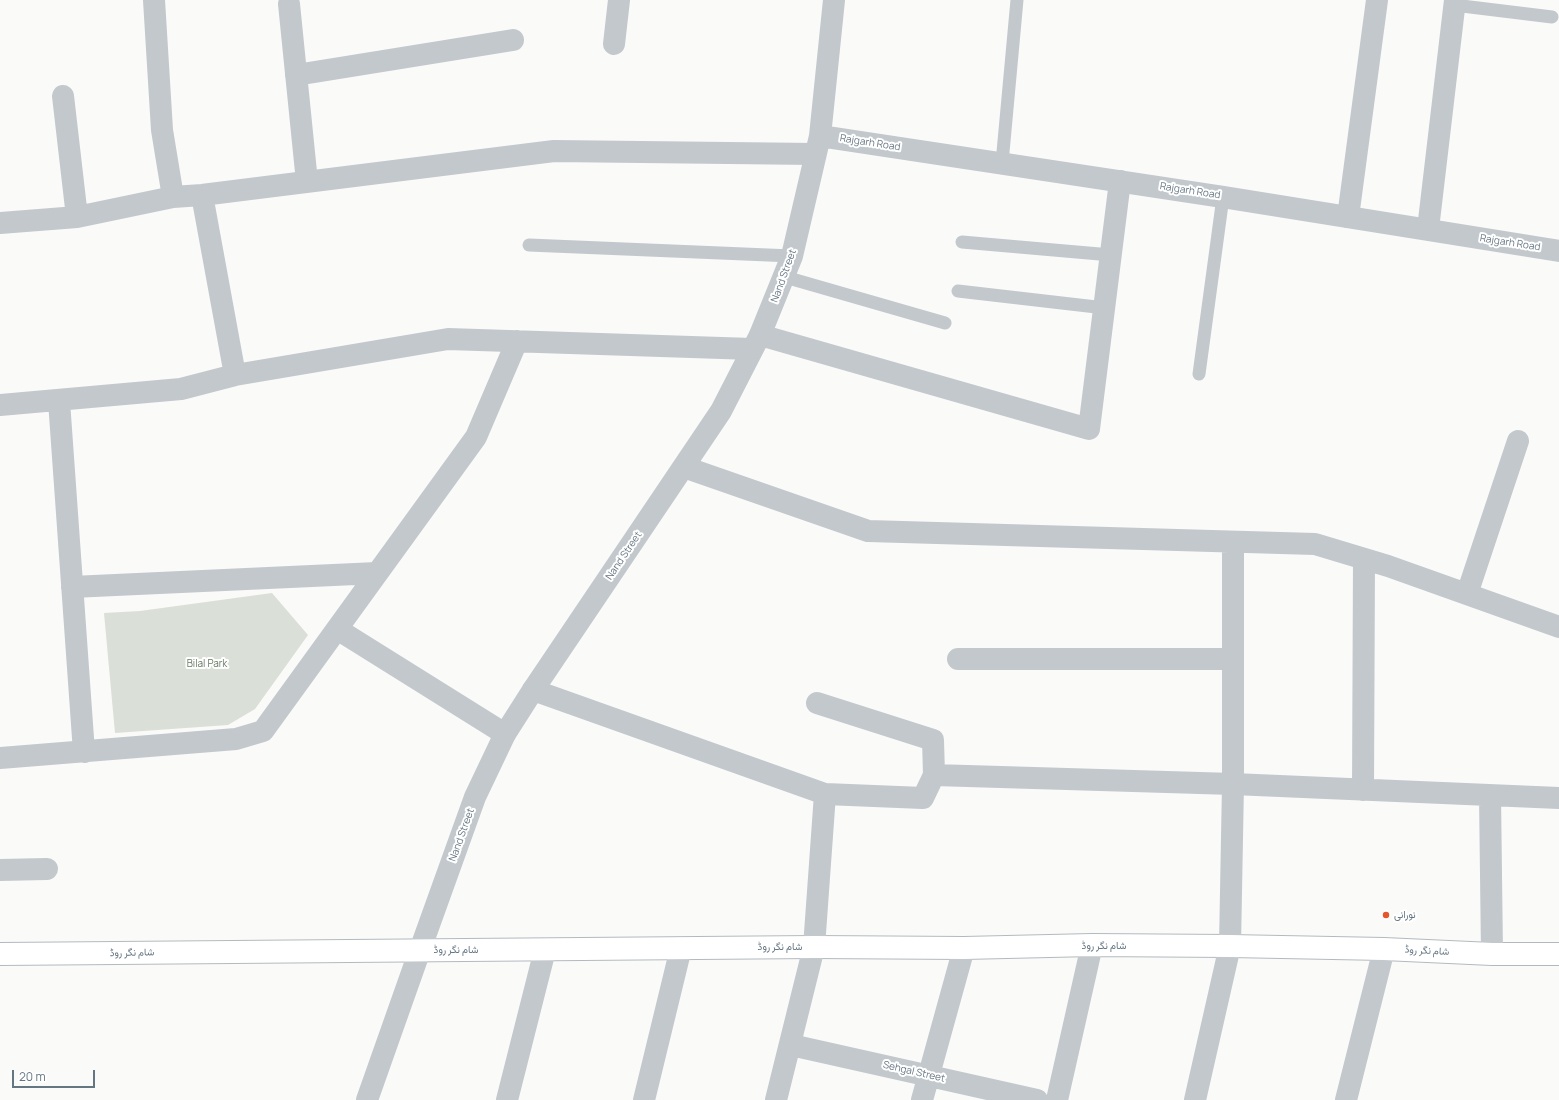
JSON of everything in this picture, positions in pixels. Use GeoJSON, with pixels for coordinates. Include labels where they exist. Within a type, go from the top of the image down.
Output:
{"type":"FeatureCollection","features":[{"type":"Feature","properties":{"kind":"main road","name":"شام نگر روڈ"},"geometry":{"type":"LineString","coordinates":[[0,954],[814,947],[964,948],[1092,945],[1230,946],[1384,949],[1492,954],[1559,954]]}},
{"type":"Feature","properties":{"kind":"street"},"geometry":{"type":"LineString","coordinates":[[154,0],[162,130],[172,197]]}},
{"type":"Feature","properties":{"kind":"street"},"geometry":{"type":"LineString","coordinates":[[614,44],[619,0]]}},
{"type":"Feature","properties":{"kind":"street","name":"Nand Street"},"geometry":{"type":"LineString","coordinates":[[369,1100],[420,950],[475,797],[505,734],[721,411],[756,342],[785,278],[792,256],[818,145],[834,0]]}},
{"type":"Feature","properties":{"kind":"street"},"geometry":{"type":"LineString","coordinates":[[1348,217],[1377,0]]}},
{"type":"Feature","properties":{"kind":"street"},"geometry":{"type":"LineString","coordinates":[[1428,229],[1455,2]]}},
{"type":"Feature","properties":{"kind":"street"},"geometry":{"type":"LineString","coordinates":[[289,4],[307,182]]}},
{"type":"Feature","properties":{"kind":"street"},"geometry":{"type":"LineString","coordinates":[[296,75],[513,40]]}},
{"type":"Feature","properties":{"kind":"street"},"geometry":{"type":"LineString","coordinates":[[63,96],[77,217]]}},
{"type":"Feature","properties":{"kind":"street","name":"Rajgarh Road"},"geometry":{"type":"LineString","coordinates":[[0,223],[77,217],[172,197],[202,195],[554,151],[818,145],[1002,163],[1223,196],[1559,251]]}},
{"type":"Feature","properties":{"kind":"street"},"geometry":{"type":"LineString","coordinates":[[0,405],[59,401],[181,389],[235,375],[448,339],[517,341],[756,342],[1089,429],[1120,181]]}},
{"type":"Feature","properties":{"kind":"street"},"geometry":{"type":"LineString","coordinates":[[202,195],[235,375]]}},
{"type":"Feature","properties":{"kind":"street"},"geometry":{"type":"LineString","coordinates":[[0,758],[236,739],[263,731],[476,437],[517,341]]}},
{"type":"Feature","properties":{"kind":"street"},"geometry":{"type":"LineString","coordinates":[[59,401],[84,752]]}},
{"type":"Feature","properties":{"kind":"street"},"geometry":{"type":"LineString","coordinates":[[1467,594],[1518,441]]}},
{"type":"Feature","properties":{"kind":"street"},"geometry":{"type":"LineString","coordinates":[[684,467],[868,531],[1315,544],[1467,594],[1559,627]]}},
{"type":"Feature","properties":{"kind":"street"},"geometry":{"type":"LineString","coordinates":[[1195,1100],[1230,946],[1233,784],[1233,542]]}},
{"type":"Feature","properties":{"kind":"street"},"geometry":{"type":"LineString","coordinates":[[1363,790],[1364,559]]}},
{"type":"Feature","properties":{"kind":"street"},"geometry":{"type":"LineString","coordinates":[[72,587],[377,573]]}},
{"type":"Feature","properties":{"kind":"street"},"geometry":{"type":"LineString","coordinates":[[337,629],[505,734]]}},
{"type":"Feature","properties":{"kind":"street"},"geometry":{"type":"LineString","coordinates":[[958,659],[1233,659]]}},
{"type":"Feature","properties":{"kind":"street"},"geometry":{"type":"LineString","coordinates":[[533,690],[825,794],[923,798],[934,775],[933,740],[817,703]]}},
{"type":"Feature","properties":{"kind":"street"},"geometry":{"type":"LineString","coordinates":[[934,775],[1233,784],[1559,798]]}},
{"type":"Feature","properties":{"kind":"street"},"geometry":{"type":"LineString","coordinates":[[776,1100],[791,1045],[814,947],[825,794]]}},
{"type":"Feature","properties":{"kind":"street"},"geometry":{"type":"LineString","coordinates":[[1490,795],[1492,954]]}},
{"type":"Feature","properties":{"kind":"street"},"geometry":{"type":"LineString","coordinates":[[0,870],[47,869]]}},
{"type":"Feature","properties":{"kind":"street"},"geometry":{"type":"LineString","coordinates":[[1057,1100],[1092,945]]}},
{"type":"Feature","properties":{"kind":"street"},"geometry":{"type":"LineString","coordinates":[[644,1100],[681,948]]}},
{"type":"Feature","properties":{"kind":"street"},"geometry":{"type":"LineString","coordinates":[[922,1100],[964,948]]}},
{"type":"Feature","properties":{"kind":"street"},"geometry":{"type":"LineString","coordinates":[[1346,1100],[1384,949]]}},
{"type":"Feature","properties":{"kind":"street"},"geometry":{"type":"LineString","coordinates":[[507,1100],[545,950]]}},
{"type":"Feature","properties":{"kind":"street","name":"Sehgal Street"},"geometry":{"type":"LineString","coordinates":[[791,1045],[1037,1100]]}},
{"type":"Feature","properties":{"kind":"lane"},"geometry":{"type":"LineString","coordinates":[[1002,163],[1017,0]]}},
{"type":"Feature","properties":{"kind":"lane"},"geometry":{"type":"LineString","coordinates":[[1455,2],[1552,16]]}},
{"type":"Feature","properties":{"kind":"lane"},"geometry":{"type":"LineString","coordinates":[[1199,374],[1223,196]]}},
{"type":"Feature","properties":{"kind":"lane"},"geometry":{"type":"LineString","coordinates":[[962,242],[1111,255]]}},
{"type":"Feature","properties":{"kind":"lane"},"geometry":{"type":"LineString","coordinates":[[529,245],[792,256]]}},
{"type":"Feature","properties":{"kind":"lane"},"geometry":{"type":"LineString","coordinates":[[785,278],[945,323]]}},
{"type":"Feature","properties":{"kind":"lane"},"geometry":{"type":"LineString","coordinates":[[958,291],[1104,308]]}},
{"type":"Feature","properties":{"kind":"green space","name":"Bilal Park"},"geometry":{"type":"Polygon","coordinates":[[[272,593],[308,635],[255,709],[228,725],[115,733],[104,613],[140,611],[272,593]]]}},
{"type":"Feature","properties":{"kind":"place","name":"نورانی"},"geometry":{"type":"Point","coordinates":[1386,915]}}]}
